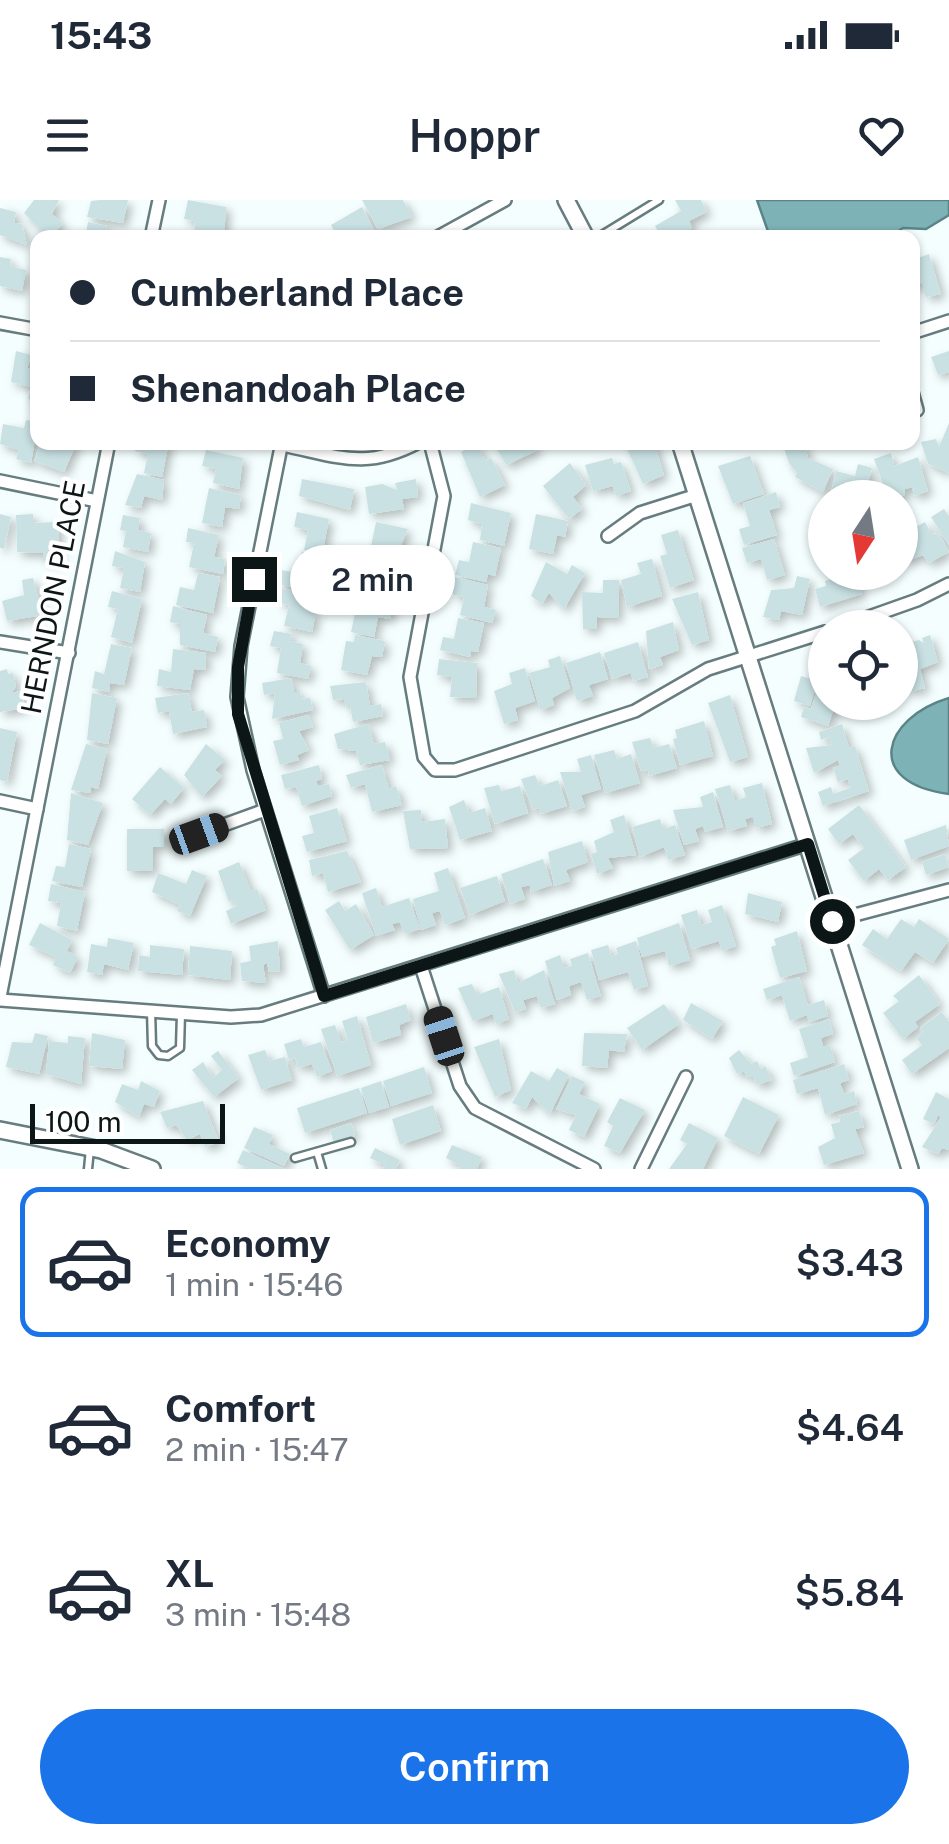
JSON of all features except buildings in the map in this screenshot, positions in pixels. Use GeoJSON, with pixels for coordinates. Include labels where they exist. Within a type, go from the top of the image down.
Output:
{"type":"FeatureCollection","features":[{"type":"Feature","properties":{"kind":"street"},"geometry":{"type":"LineString","coordinates":[[153,230],[159,200]]}},
{"type":"Feature","properties":{"kind":"street"},"geometry":{"type":"LineString","coordinates":[[451,230],[505,200]]}},
{"type":"Feature","properties":{"kind":"street"},"geometry":{"type":"LineString","coordinates":[[566,200],[582,230]]}},
{"type":"Feature","properties":{"kind":"street"},"geometry":{"type":"LineString","coordinates":[[920,330],[949,321]]}},
{"type":"Feature","properties":{"kind":"street"},"geometry":{"type":"LineString","coordinates":[[0,323],[30,329]]}},
{"type":"Feature","properties":{"kind":"street","name":"HERNDON PLACE"},"geometry":{"type":"LineString","coordinates":[[0,998],[107,450]]}},
{"type":"Feature","properties":{"kind":"street"},"geometry":{"type":"LineString","coordinates":[[281,450],[238,667],[238,714],[324,996]]}},
{"type":"Feature","properties":{"kind":"street"},"geometry":{"type":"LineString","coordinates":[[312,450],[366,461],[385,459],[403,450]]}},
{"type":"Feature","properties":{"kind":"street"},"geometry":{"type":"LineString","coordinates":[[432,450],[444,496],[410,677],[424,757],[435,770],[455,770],[635,711],[708,669],[808,637]]}},
{"type":"Feature","properties":{"kind":"street"},"geometry":{"type":"LineString","coordinates":[[683,450],[910,1169]]}},
{"type":"Feature","properties":{"kind":"street"},"geometry":{"type":"LineString","coordinates":[[0,481],[97,501]]}},
{"type":"Feature","properties":{"kind":"street"},"geometry":{"type":"LineString","coordinates":[[608,536],[640,513],[697,494]]}},
{"type":"Feature","properties":{"kind":"street"},"geometry":{"type":"LineString","coordinates":[[893,610],[949,584]]}},
{"type":"Feature","properties":{"kind":"street"},"geometry":{"type":"LineString","coordinates":[[0,642],[69,653]]}},
{"type":"Feature","properties":{"kind":"street"},"geometry":{"type":"LineString","coordinates":[[0,802],[37,808]]}},
{"type":"Feature","properties":{"kind":"street"},"geometry":{"type":"LineString","coordinates":[[199,834],[265,810]]}},
{"type":"Feature","properties":{"kind":"street"},"geometry":{"type":"LineString","coordinates":[[0,998],[261,1015],[808,844]]}},
{"type":"Feature","properties":{"kind":"street"},"geometry":{"type":"LineString","coordinates":[[832,921],[949,890]]}},
{"type":"Feature","properties":{"kind":"street"},"geometry":{"type":"LineString","coordinates":[[421,966],[460,1086],[475,1108],[594,1169]]}},
{"type":"Feature","properties":{"kind":"street"},"geometry":{"type":"LineString","coordinates":[[641,1169],[686,1077]]}},
{"type":"Feature","properties":{"kind":"street"},"geometry":{"type":"LineString","coordinates":[[0,1130],[90,1147],[152,1169]]}},
{"type":"Feature","properties":{"kind":"lane"},"geometry":{"type":"LineString","coordinates":[[610,230],[660,200]]}},
{"type":"Feature","properties":{"kind":"lane"},"geometry":{"type":"LineString","coordinates":[[151,1010],[152,1046],[159,1055],[168,1056],[180,1048],[181,1012]]}},
{"type":"Feature","properties":{"kind":"lane"},"geometry":{"type":"LineString","coordinates":[[295,1158],[351,1142]]}},
{"type":"Feature","properties":{"kind":"lane"},"geometry":{"type":"LineString","coordinates":[[88,1169],[90,1147]]}},
{"type":"Feature","properties":{"kind":"lane"},"geometry":{"type":"LineString","coordinates":[[318,1152],[322,1169]]}},
{"type":"Feature","properties":{"kind":"water"},"geometry":{"type":"Polygon","coordinates":[[[757,200],[949,200],[949,215],[926,229],[768,230],[757,200]]]}},
{"type":"Feature","properties":{"kind":"water"},"geometry":{"type":"Polygon","coordinates":[[[949,698],[949,794],[922,788],[903,777],[894,764],[892,749],[897,734],[909,720],[918,720],[918,713],[949,698]]]}},
{"type":"Feature","properties":{"kind":"route"},"geometry":{"type":"LineString","coordinates":[[254,579],[238,667],[238,714],[324,996],[808,844],[832,921]]}}]}
